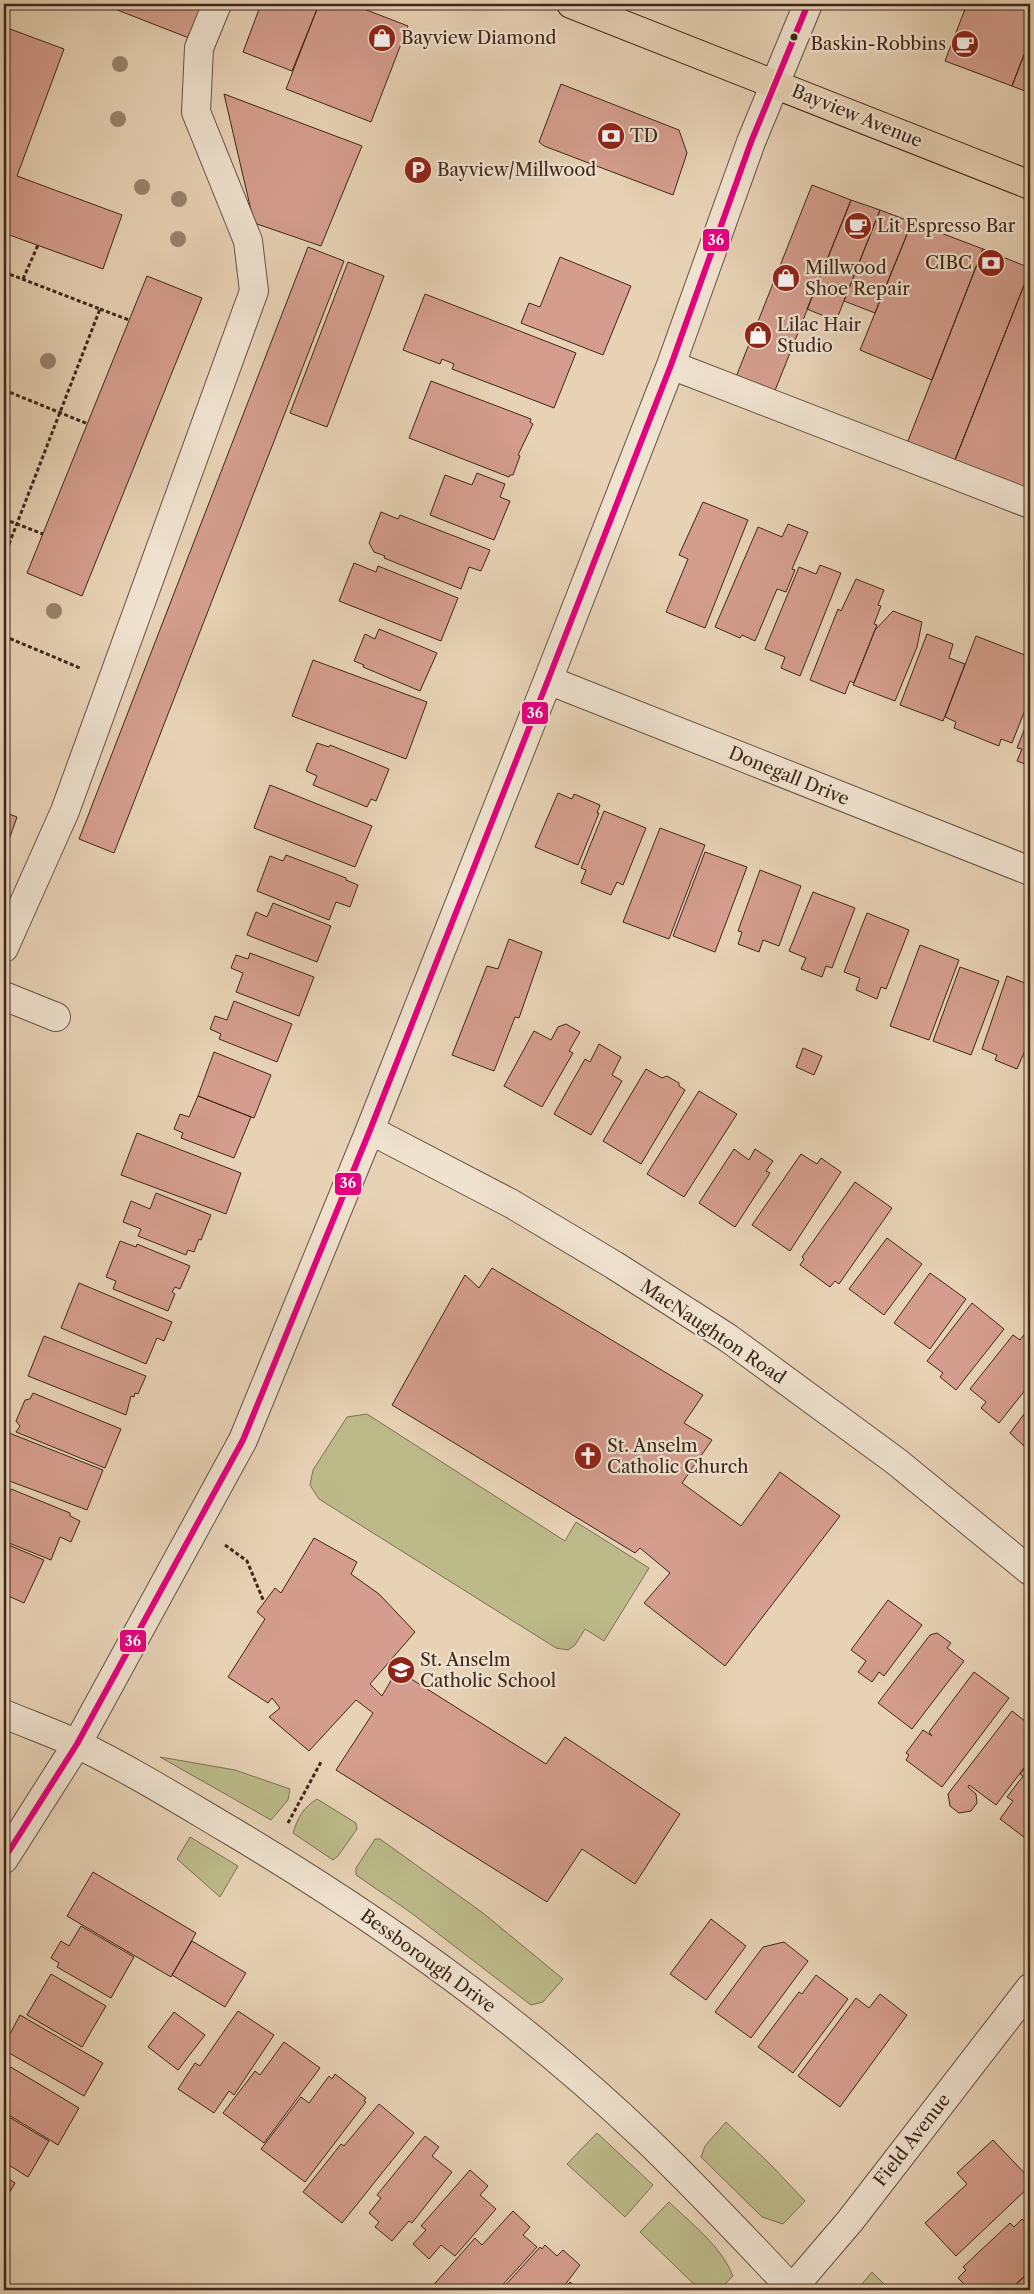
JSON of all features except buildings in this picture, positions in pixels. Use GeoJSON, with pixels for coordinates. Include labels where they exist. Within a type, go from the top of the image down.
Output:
{"type":"FeatureCollection","features":[{"type":"Feature","properties":{"kind":"main road","name":"Bayview Avenue"},"geometry":{"type":"LineString","coordinates":[[571,4],[776,83],[1030,185]]}},
{"type":"Feature","properties":{"kind":"street"},"geometry":{"type":"LineString","coordinates":[[4,948],[65,811],[254,291],[248,241],[196,112],[199,48],[217,4]]}},
{"type":"Feature","properties":{"kind":"street"},"geometry":{"type":"LineString","coordinates":[[4,1859],[77,1744],[243,1440],[370,1130],[548,680],[671,365],[751,142],[808,4]]}},
{"type":"Feature","properties":{"kind":"street"},"geometry":{"type":"LineString","coordinates":[[671,365],[1030,504]]}},
{"type":"Feature","properties":{"kind":"street","name":"Donegall Drive"},"geometry":{"type":"LineString","coordinates":[[548,680],[1030,871]]}},
{"type":"Feature","properties":{"kind":"street"},"geometry":{"type":"LineString","coordinates":[[4,996],[56,1017]]}},
{"type":"Feature","properties":{"kind":"street","name":"MacNaughton Road"},"geometry":{"type":"LineString","coordinates":[[370,1130],[512,1204],[614,1265],[728,1338],[897,1462],[1030,1571]]}},
{"type":"Feature","properties":{"kind":"street","name":"Bessborough Drive"},"geometry":{"type":"LineString","coordinates":[[4,1714],[77,1744],[167,1793],[270,1854],[357,1910],[506,2017],[648,2140],[792,2290]]}},
{"type":"Feature","properties":{"kind":"street","name":"Field Avenue"},"geometry":{"type":"LineString","coordinates":[[792,2290],[850,2221],[1030,1988]]}},
{"type":"Feature","properties":{"kind":"path"},"geometry":{"type":"LineString","coordinates":[[24,279],[38,245]]}},
{"type":"Feature","properties":{"kind":"path"},"geometry":{"type":"LineString","coordinates":[[4,272],[129,320]]}},
{"type":"Feature","properties":{"kind":"path"},"geometry":{"type":"LineString","coordinates":[[4,557],[100,309]]}},
{"type":"Feature","properties":{"kind":"path"},"geometry":{"type":"LineString","coordinates":[[4,390],[88,424]]}},
{"type":"Feature","properties":{"kind":"path"},"geometry":{"type":"LineString","coordinates":[[4,519],[43,534]]}},
{"type":"Feature","properties":{"kind":"path"},"geometry":{"type":"LineString","coordinates":[[4,636],[113,681]]}},
{"type":"Feature","properties":{"kind":"path"},"geometry":{"type":"LineString","coordinates":[[222,1542],[247,1561],[264,1602]]}},
{"type":"Feature","properties":{"kind":"path"},"geometry":{"type":"LineString","coordinates":[[270,1854],[321,1762]]}},
{"type":"Feature","properties":{"kind":"shaded area"},"geometry":{"type":"Polygon","coordinates":[[[367,1414],[565,1541],[576,1522],[649,1568],[604,1641],[585,1629],[575,1645],[568,1650],[556,1648],[319,1499],[310,1485],[313,1470],[347,1417],[367,1414]]]}},
{"type":"Feature","properties":{"kind":"shaded area"},"geometry":{"type":"Polygon","coordinates":[[[160,1757],[235,1770],[290,1789],[288,1800],[271,1820],[160,1757]]]}},
{"type":"Feature","properties":{"kind":"shaded area"},"geometry":{"type":"Polygon","coordinates":[[[317,1799],[356,1823],[357,1829],[338,1856],[333,1860],[293,1833],[302,1813],[317,1799]]]}},
{"type":"Feature","properties":{"kind":"shaded area"},"geometry":{"type":"Polygon","coordinates":[[[190,1837],[238,1866],[220,1897],[177,1859],[190,1837]]]}},
{"type":"Feature","properties":{"kind":"shaded area"},"geometry":{"type":"Polygon","coordinates":[[[375,1839],[380,1839],[483,1913],[563,1979],[543,2002],[531,2005],[410,1912],[356,1875],[356,1868],[375,1839]]]}},
{"type":"Feature","properties":{"kind":"shaded area"},"geometry":{"type":"Polygon","coordinates":[[[726,2122],[805,2201],[783,2224],[762,2217],[701,2157],[705,2146],[726,2122]]]}},
{"type":"Feature","properties":{"kind":"shaded area"},"geometry":{"type":"Polygon","coordinates":[[[597,2133],[653,2185],[625,2217],[567,2164],[597,2133]]]}},
{"type":"Feature","properties":{"kind":"shaded area"},"geometry":{"type":"Polygon","coordinates":[[[669,2202],[714,2245],[728,2265],[733,2276],[719,2290],[700,2290],[640,2232],[669,2202]]]}},
{"type":"Feature","properties":{"kind":"shaded area"},"geometry":{"type":"Polygon","coordinates":[[[872,2272],[890,2290],[857,2290],[872,2272]]]}},
{"type":"Feature","properties":{"kind":"transit line","name":"36"},"geometry":{"type":"LineString","coordinates":[[4,1859],[77,1744],[243,1440],[370,1130],[548,680],[671,365],[751,142],[808,4]]}},
{"type":"Feature","properties":{"kind":"place","name":"Bayview Diamond"},"geometry":{"type":"Point","coordinates":[382,38]}},
{"type":"Feature","properties":{"kind":"place","name":"Baskin-Robbins"},"geometry":{"type":"Point","coordinates":[965,44]}},
{"type":"Feature","properties":{"kind":"place","name":"TD"},"geometry":{"type":"Point","coordinates":[611,136]}},
{"type":"Feature","properties":{"kind":"place","name":"Bayview/Millwood"},"geometry":{"type":"Point","coordinates":[418,170]}},
{"type":"Feature","properties":{"kind":"place","name":"Lit Espresso Bar"},"geometry":{"type":"Point","coordinates":[858,226]}},
{"type":"Feature","properties":{"kind":"place","name":"CIBC"},"geometry":{"type":"Point","coordinates":[991,263]}},
{"type":"Feature","properties":{"kind":"place","name":"Millwood Shoe Repair"},"geometry":{"type":"Point","coordinates":[786,278]}},
{"type":"Feature","properties":{"kind":"place","name":"Lilac Hair Studio"},"geometry":{"type":"Point","coordinates":[758,335]}},
{"type":"Feature","properties":{"kind":"place","name":"St. Anselm Catholic Church"},"geometry":{"type":"Point","coordinates":[588,1456]}},
{"type":"Feature","properties":{"kind":"place","name":"St. Anselm Catholic School"},"geometry":{"type":"Point","coordinates":[401,1670]}}]}
